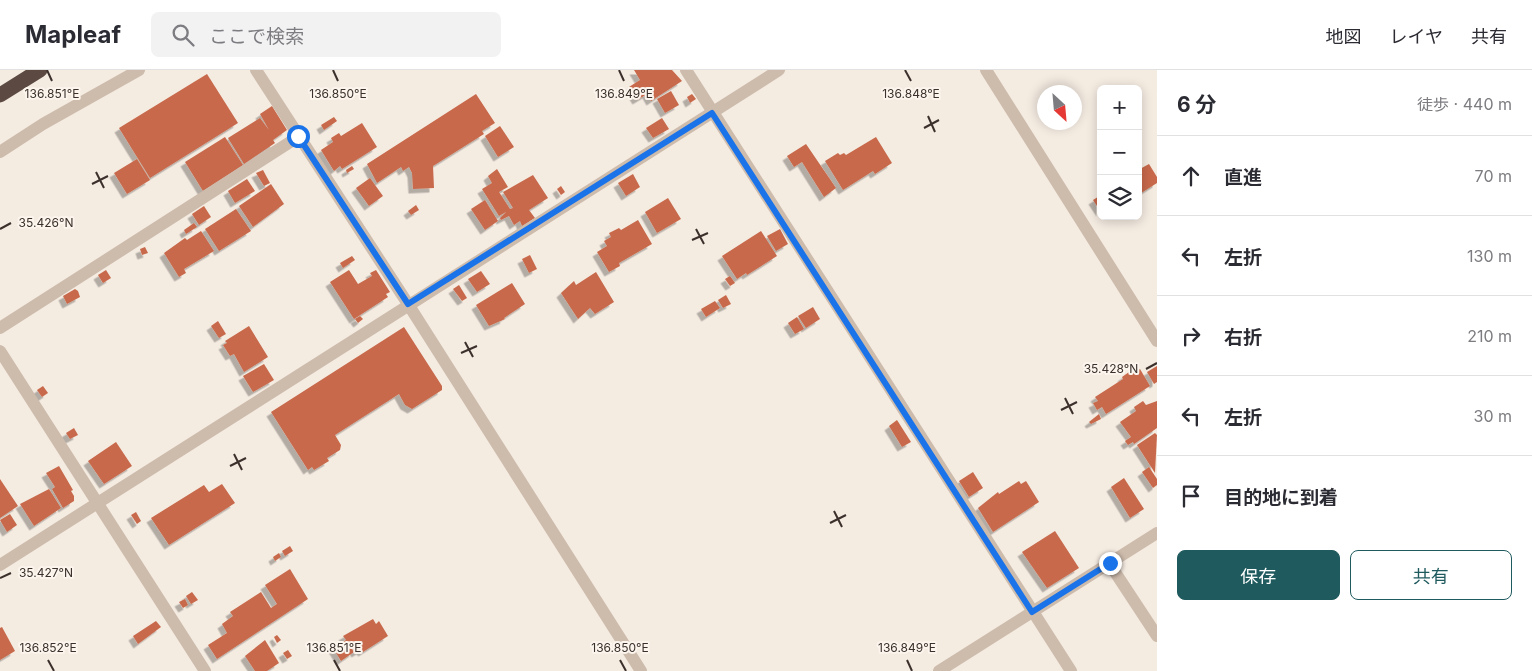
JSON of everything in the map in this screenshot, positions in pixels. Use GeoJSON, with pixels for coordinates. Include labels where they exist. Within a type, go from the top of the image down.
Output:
{"type":"FeatureCollection","features":[{"type":"Feature","properties":{"kind":"highway"},"geometry":{"type":"LineString","coordinates":[[0,95],[40,70]]}},
{"type":"Feature","properties":{"kind":"street"},"geometry":{"type":"LineString","coordinates":[[0,152],[43,124],[139,70]]}},
{"type":"Feature","properties":{"kind":"street"},"geometry":{"type":"LineString","coordinates":[[256,70],[408,304],[641,671]]}},
{"type":"Feature","properties":{"kind":"street"},"geometry":{"type":"LineString","coordinates":[[686,70],[1071,671]]}},
{"type":"Feature","properties":{"kind":"street"},"geometry":{"type":"LineString","coordinates":[[0,565],[779,70]]}},
{"type":"Feature","properties":{"kind":"street"},"geometry":{"type":"LineString","coordinates":[[986,70],[1157,341]]}},
{"type":"Feature","properties":{"kind":"street"},"geometry":{"type":"LineString","coordinates":[[0,328],[298,136]]}},
{"type":"Feature","properties":{"kind":"street"},"geometry":{"type":"LineString","coordinates":[[0,351],[205,671]]}},
{"type":"Feature","properties":{"kind":"street"},"geometry":{"type":"LineString","coordinates":[[939,671],[1157,533]]}},
{"type":"Feature","properties":{"kind":"street"},"geometry":{"type":"LineString","coordinates":[[1110,563],[1157,636]]}},
{"type":"Feature","properties":{"kind":"building"},"geometry":{"type":"Polygon","coordinates":[[[634,70],[672,70],[682,81],[651,101],[647,94],[637,100],[629,87],[640,80],[634,70]]]}},
{"type":"Feature","properties":{"kind":"building"},"geometry":{"type":"Polygon","coordinates":[[[207,74],[238,123],[150,178],[119,128],[207,74]]]}},
{"type":"Feature","properties":{"kind":"building"},"geometry":{"type":"Polygon","coordinates":[[[671,91],[679,105],[665,113],[657,99],[671,91]]]}},
{"type":"Feature","properties":{"kind":"building"},"geometry":{"type":"Polygon","coordinates":[[[476,94],[495,123],[482,131],[484,134],[433,166],[434,188],[413,189],[412,173],[409,167],[403,171],[401,167],[377,183],[367,164],[476,94]]]}},
{"type":"Feature","properties":{"kind":"building"},"geometry":{"type":"Polygon","coordinates":[[[692,94],[696,99],[690,103],[687,97],[692,94]]]}},
{"type":"Feature","properties":{"kind":"building"},"geometry":{"type":"Polygon","coordinates":[[[272,106],[287,130],[273,140],[275,143],[244,164],[228,138],[260,118],[269,130],[260,114],[272,106]]]}},
{"type":"Feature","properties":{"kind":"building"},"geometry":{"type":"Polygon","coordinates":[[[334,117],[337,121],[324,130],[321,125],[334,117]]]}},
{"type":"Feature","properties":{"kind":"building"},"geometry":{"type":"Polygon","coordinates":[[[662,118],[669,129],[653,138],[646,128],[662,118]]]}},
{"type":"Feature","properties":{"kind":"building"},"geometry":{"type":"Polygon","coordinates":[[[362,123],[377,147],[342,169],[340,166],[334,171],[321,150],[333,142],[331,138],[339,133],[341,136],[362,123]]]}},
{"type":"Feature","properties":{"kind":"building"},"geometry":{"type":"Polygon","coordinates":[[[500,126],[514,147],[498,157],[485,136],[500,126]]]}},
{"type":"Feature","properties":{"kind":"building"},"geometry":{"type":"Polygon","coordinates":[[[225,137],[243,165],[203,191],[185,162],[225,137]]]}},
{"type":"Feature","properties":{"kind":"building"},"geometry":{"type":"Polygon","coordinates":[[[876,137],[892,163],[875,174],[873,171],[843,190],[825,161],[838,153],[846,155],[876,137]]]}},
{"type":"Feature","properties":{"kind":"building"},"geometry":{"type":"Polygon","coordinates":[[[806,144],[836,188],[824,197],[802,162],[794,167],[787,156],[806,144]]]}},
{"type":"Feature","properties":{"kind":"building"},"geometry":{"type":"Polygon","coordinates":[[[137,159],[150,180],[127,194],[114,173],[137,159]]]}},
{"type":"Feature","properties":{"kind":"building"},"geometry":{"type":"Polygon","coordinates":[[[1149,164],[1157,177],[1157,183],[1142,192],[1142,175],[1142,168],[1149,164]]]}},
{"type":"Feature","properties":{"kind":"building"},"geometry":{"type":"Polygon","coordinates":[[[352,166],[354,169],[347,173],[346,170],[352,166]]]}},
{"type":"Feature","properties":{"kind":"building"},"geometry":{"type":"Polygon","coordinates":[[[497,169],[508,187],[499,192],[510,209],[513,208],[503,192],[533,175],[548,198],[529,210],[535,218],[522,226],[520,221],[514,225],[509,216],[501,220],[500,218],[506,212],[499,216],[482,189],[492,183],[488,176],[497,169]]]}},
{"type":"Feature","properties":{"kind":"building"},"geometry":{"type":"Polygon","coordinates":[[[263,170],[270,183],[264,186],[256,173],[263,170]]]}},
{"type":"Feature","properties":{"kind":"building"},"geometry":{"type":"Polygon","coordinates":[[[633,174],[640,187],[626,196],[618,183],[633,174]]]}},
{"type":"Feature","properties":{"kind":"building"},"geometry":{"type":"Polygon","coordinates":[[[370,178],[383,196],[369,206],[356,188],[370,178]]]}},
{"type":"Feature","properties":{"kind":"building"},"geometry":{"type":"Polygon","coordinates":[[[247,179],[255,191],[235,203],[228,191],[247,179]]]}},
{"type":"Feature","properties":{"kind":"building"},"geometry":{"type":"Polygon","coordinates":[[[271,184],[284,204],[253,227],[239,206],[271,184]]]}},
{"type":"Feature","properties":{"kind":"building"},"geometry":{"type":"Polygon","coordinates":[[[561,186],[565,192],[561,195],[557,189],[561,186]]]}},
{"type":"Feature","properties":{"kind":"building"},"geometry":{"type":"Polygon","coordinates":[[[668,198],[681,219],[657,233],[645,212],[668,198]]]}},
{"type":"Feature","properties":{"kind":"building"},"geometry":{"type":"Polygon","coordinates":[[[1097,198],[1097,206],[1093,200],[1097,198]]]}},
{"type":"Feature","properties":{"kind":"building"},"geometry":{"type":"Polygon","coordinates":[[[485,200],[498,221],[485,230],[471,209],[485,200]]]}},
{"type":"Feature","properties":{"kind":"building"},"geometry":{"type":"Polygon","coordinates":[[[416,205],[419,210],[411,215],[408,211],[416,205]]]}},
{"type":"Feature","properties":{"kind":"building"},"geometry":{"type":"Polygon","coordinates":[[[204,206],[211,217],[199,225],[192,214],[204,206]]]}},
{"type":"Feature","properties":{"kind":"building"},"geometry":{"type":"Polygon","coordinates":[[[236,209],[251,231],[219,251],[205,229],[236,209]]]}},
{"type":"Feature","properties":{"kind":"building"},"geometry":{"type":"Polygon","coordinates":[[[638,220],[652,244],[619,263],[620,266],[609,272],[597,252],[607,246],[604,241],[611,237],[609,233],[619,228],[621,230],[638,220]]]}},
{"type":"Feature","properties":{"kind":"building"},"geometry":{"type":"Polygon","coordinates":[[[194,223],[197,227],[186,234],[184,230],[194,223]]]}},
{"type":"Feature","properties":{"kind":"building"},"geometry":{"type":"Polygon","coordinates":[[[780,229],[788,244],[776,251],[767,236],[780,229]]]}},
{"type":"Feature","properties":{"kind":"building"},"geometry":{"type":"Polygon","coordinates":[[[201,231],[214,251],[184,269],[186,273],[179,277],[164,253],[185,238],[187,240],[201,231]]]}},
{"type":"Feature","properties":{"kind":"building"},"geometry":{"type":"Polygon","coordinates":[[[761,231],[777,256],[747,275],[746,273],[737,279],[722,256],[761,231]]]}},
{"type":"Feature","properties":{"kind":"building"},"geometry":{"type":"Polygon","coordinates":[[[145,247],[148,253],[142,255],[140,249],[145,247]]]}},
{"type":"Feature","properties":{"kind":"building"},"geometry":{"type":"Polygon","coordinates":[[[530,255],[537,269],[529,273],[522,259],[530,255]]]}},
{"type":"Feature","properties":{"kind":"building"},"geometry":{"type":"Polygon","coordinates":[[[352,256],[355,260],[343,268],[340,263],[352,256]]]}},
{"type":"Feature","properties":{"kind":"building"},"geometry":{"type":"Polygon","coordinates":[[[106,270],[111,278],[103,283],[98,275],[106,270]]]}},
{"type":"Feature","properties":{"kind":"building"},"geometry":{"type":"Polygon","coordinates":[[[349,270],[358,284],[372,276],[370,273],[376,270],[390,292],[386,294],[388,297],[354,319],[330,282],[349,270]]]}},
{"type":"Feature","properties":{"kind":"building"},"geometry":{"type":"Polygon","coordinates":[[[481,271],[490,284],[477,292],[468,279],[481,271]]]}},
{"type":"Feature","properties":{"kind":"building"},"geometry":{"type":"Polygon","coordinates":[[[596,272],[614,302],[595,314],[590,308],[578,319],[561,293],[574,281],[576,285],[596,272]]]}},
{"type":"Feature","properties":{"kind":"building"},"geometry":{"type":"Polygon","coordinates":[[[730,276],[735,283],[730,286],[725,279],[730,276]]]}},
{"type":"Feature","properties":{"kind":"building"},"geometry":{"type":"Polygon","coordinates":[[[512,283],[525,304],[505,319],[489,326],[476,305],[512,283]]]}},
{"type":"Feature","properties":{"kind":"building"},"geometry":{"type":"Polygon","coordinates":[[[459,285],[467,298],[462,301],[453,289],[459,285]]]}},
{"type":"Feature","properties":{"kind":"building"},"geometry":{"type":"Polygon","coordinates":[[[75,289],[80,297],[67,304],[63,296],[75,289]]]}},
{"type":"Feature","properties":{"kind":"building"},"geometry":{"type":"Polygon","coordinates":[[[726,295],[731,304],[723,308],[718,300],[726,295]]]}},
{"type":"Feature","properties":{"kind":"building"},"geometry":{"type":"Polygon","coordinates":[[[715,301],[720,308],[706,317],[701,309],[715,301]]]}},
{"type":"Feature","properties":{"kind":"building"},"geometry":{"type":"Polygon","coordinates":[[[813,307],[820,319],[806,328],[798,316],[813,307]]]}},
{"type":"Feature","properties":{"kind":"building"},"geometry":{"type":"Polygon","coordinates":[[[360,316],[363,319],[358,323],[355,319],[360,316]]]}},
{"type":"Feature","properties":{"kind":"building"},"geometry":{"type":"Polygon","coordinates":[[[797,317],[804,329],[795,334],[788,323],[797,317]]]}},
{"type":"Feature","properties":{"kind":"building"},"geometry":{"type":"Polygon","coordinates":[[[218,321],[226,334],[219,338],[211,326],[218,321]]]}},
{"type":"Feature","properties":{"kind":"building"},"geometry":{"type":"Polygon","coordinates":[[[249,326],[268,357],[244,372],[234,354],[230,356],[223,345],[227,343],[225,341],[249,326]]]}},
{"type":"Feature","properties":{"kind":"building"},"geometry":{"type":"Polygon","coordinates":[[[404,327],[442,386],[442,390],[412,409],[405,405],[399,394],[335,435],[341,445],[340,450],[327,458],[329,461],[314,470],[312,467],[308,470],[271,412],[404,327]]]}},
{"type":"Feature","properties":{"kind":"building"},"geometry":{"type":"Polygon","coordinates":[[[264,364],[274,380],[253,392],[243,376],[264,364]]]}},
{"type":"Feature","properties":{"kind":"building"},"geometry":{"type":"Polygon","coordinates":[[[1157,366],[1157,382],[1154,384],[1147,372],[1157,366]]]}},
{"type":"Feature","properties":{"kind":"building"},"geometry":{"type":"Polygon","coordinates":[[[1140,369],[1150,386],[1106,414],[1102,407],[1097,410],[1093,403],[1098,401],[1095,397],[1123,379],[1122,377],[1129,372],[1131,374],[1140,369]]]}},
{"type":"Feature","properties":{"kind":"building"},"geometry":{"type":"Polygon","coordinates":[[[43,386],[48,393],[42,397],[37,390],[43,386]]]}},
{"type":"Feature","properties":{"kind":"building"},"geometry":{"type":"Polygon","coordinates":[[[1143,401],[1146,405],[1157,401],[1157,428],[1134,444],[1133,442],[1128,445],[1125,441],[1131,437],[1120,422],[1136,411],[1134,407],[1143,401]]]}},
{"type":"Feature","properties":{"kind":"building"},"geometry":{"type":"Polygon","coordinates":[[[1099,414],[1101,419],[1091,424],[1089,422],[1099,414]]]}},
{"type":"Feature","properties":{"kind":"building"},"geometry":{"type":"Polygon","coordinates":[[[897,420],[911,442],[902,447],[889,426],[897,420]]]}},
{"type":"Feature","properties":{"kind":"building"},"geometry":{"type":"Polygon","coordinates":[[[74,428],[78,435],[70,439],[66,433],[74,428]]]}},
{"type":"Feature","properties":{"kind":"building"},"geometry":{"type":"Polygon","coordinates":[[[1155,433],[1157,435],[1155,473],[1137,445],[1155,433]]]}},
{"type":"Feature","properties":{"kind":"building"},"geometry":{"type":"Polygon","coordinates":[[[116,442],[132,466],[104,484],[88,461],[116,442]]]}},
{"type":"Feature","properties":{"kind":"building"},"geometry":{"type":"Polygon","coordinates":[[[59,466],[73,490],[71,491],[74,496],[74,501],[63,508],[52,489],[55,487],[46,473],[59,466]]]}},
{"type":"Feature","properties":{"kind":"building"},"geometry":{"type":"Polygon","coordinates":[[[1149,467],[1157,479],[1157,485],[1153,488],[1142,472],[1149,467]]]}},
{"type":"Feature","properties":{"kind":"building"},"geometry":{"type":"Polygon","coordinates":[[[973,472],[983,488],[969,497],[959,481],[973,472]]]}},
{"type":"Feature","properties":{"kind":"building"},"geometry":{"type":"Polygon","coordinates":[[[1124,478],[1144,509],[1130,518],[1111,487],[1124,478]]]}},
{"type":"Feature","properties":{"kind":"building"},"geometry":{"type":"Polygon","coordinates":[[[0,479],[18,506],[0,518],[0,479]]]}},
{"type":"Feature","properties":{"kind":"building"},"geometry":{"type":"Polygon","coordinates":[[[1019,481],[1021,484],[1026,481],[1039,502],[993,532],[978,508],[998,492],[999,494],[1019,481]]]}},
{"type":"Feature","properties":{"kind":"building"},"geometry":{"type":"Polygon","coordinates":[[[222,484],[235,503],[169,545],[151,518],[204,485],[209,492],[222,484]]]}},
{"type":"Feature","properties":{"kind":"building"},"geometry":{"type":"Polygon","coordinates":[[[49,489],[61,508],[34,526],[20,504],[49,489]]]}},
{"type":"Feature","properties":{"kind":"building"},"geometry":{"type":"Polygon","coordinates":[[[136,512],[141,521],[137,524],[131,515],[136,512]]]}},
{"type":"Feature","properties":{"kind":"building"},"geometry":{"type":"Polygon","coordinates":[[[10,514],[17,525],[7,532],[0,520],[10,514]]]}},
{"type":"Feature","properties":{"kind":"building"},"geometry":{"type":"Polygon","coordinates":[[[1055,531],[1079,568],[1047,588],[1022,552],[1055,531]]]}},
{"type":"Feature","properties":{"kind":"building"},"geometry":{"type":"Polygon","coordinates":[[[290,546],[293,551],[285,556],[282,551],[290,546]]]}},
{"type":"Feature","properties":{"kind":"building"},"geometry":{"type":"Polygon","coordinates":[[[279,553],[281,557],[275,561],[273,557],[279,553]]]}},
{"type":"Feature","properties":{"kind":"building"},"geometry":{"type":"Polygon","coordinates":[[[290,569],[308,599],[217,659],[208,645],[227,633],[222,624],[233,616],[230,612],[261,592],[271,608],[277,604],[265,585],[290,569]]]}},
{"type":"Feature","properties":{"kind":"building"},"geometry":{"type":"Polygon","coordinates":[[[192,592],[198,600],[191,604],[186,596],[192,592]]]}},
{"type":"Feature","properties":{"kind":"building"},"geometry":{"type":"Polygon","coordinates":[[[185,599],[188,605],[183,608],[179,602],[185,599]]]}},
{"type":"Feature","properties":{"kind":"building"},"geometry":{"type":"Polygon","coordinates":[[[373,619],[376,624],[379,621],[388,636],[363,652],[361,650],[356,653],[350,643],[348,644],[354,652],[341,661],[333,648],[346,640],[343,636],[373,619]]]}},
{"type":"Feature","properties":{"kind":"building"},"geometry":{"type":"Polygon","coordinates":[[[156,621],[161,627],[138,644],[133,636],[156,621]]]}},
{"type":"Feature","properties":{"kind":"building"},"geometry":{"type":"Polygon","coordinates":[[[2,627],[15,651],[0,660],[0,628],[2,627]]]}},
{"type":"Feature","properties":{"kind":"building"},"geometry":{"type":"Polygon","coordinates":[[[277,635],[281,640],[277,643],[274,637],[277,635]]]}},
{"type":"Feature","properties":{"kind":"building"},"geometry":{"type":"Polygon","coordinates":[[[265,640],[279,663],[267,671],[255,671],[245,656],[265,640]]]}},
{"type":"Feature","properties":{"kind":"building"},"geometry":{"type":"Polygon","coordinates":[[[288,650],[292,656],[287,659],[283,653],[288,650]]]}},
{"type":"Feature","properties":{"kind":"route"},"geometry":{"type":"LineString","coordinates":[[298,136],[408,304],[712,113],[1032,612],[1110,563]]}}]}
